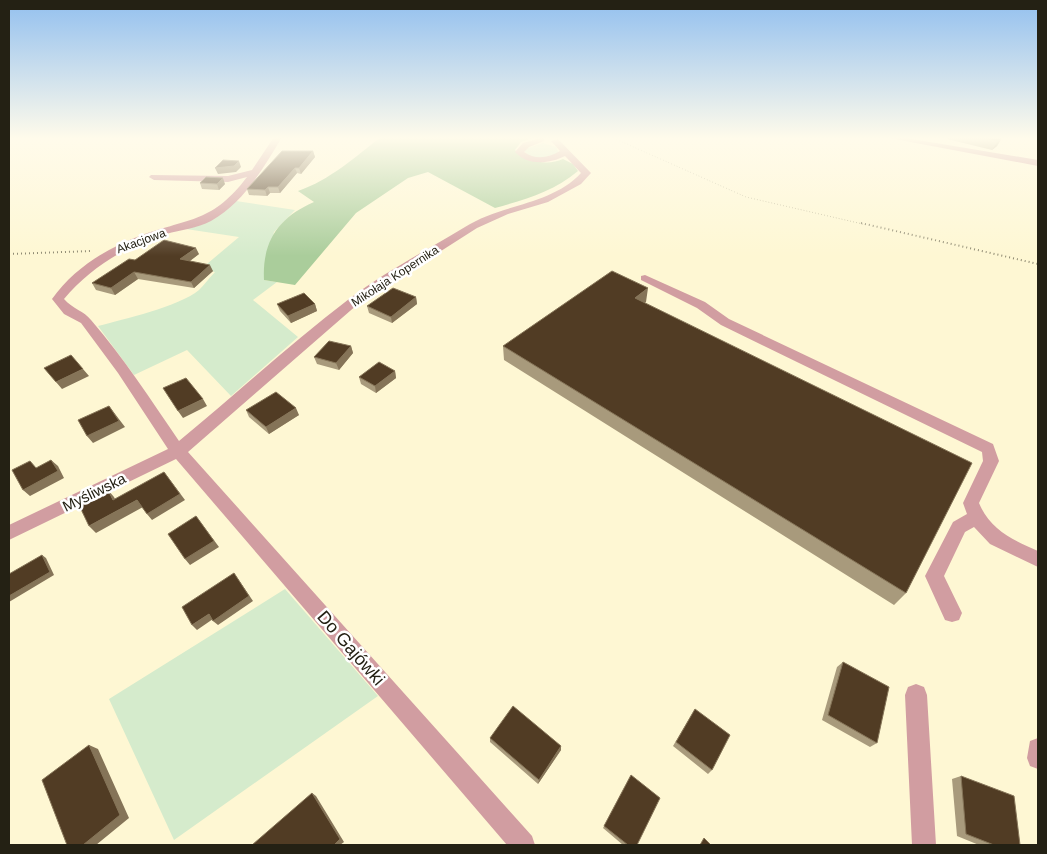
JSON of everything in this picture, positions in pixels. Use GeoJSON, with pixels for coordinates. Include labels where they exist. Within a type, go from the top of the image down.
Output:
{"type":"FeatureCollection","features":[{"type":"Feature","properties":{"kind":"street"},"geometry":{"type":"LineString","coordinates":[[154,177],[233,177]]}},
{"type":"Feature","properties":{"kind":"street","name":"Akacjowa"},"geometry":{"type":"LineString","coordinates":[[178,451],[123,370],[85,320],[68,311],[58,299],[75,277],[108,253],[135,240],[205,219],[228,204],[252,177]]}},
{"type":"Feature","properties":{"kind":"street","name":"Mikołaja Kopernika"},"geometry":{"type":"LineString","coordinates":[[178,451],[354,301],[474,226],[504,212],[544,200],[578,182],[583,177]]}},
{"type":"Feature","properties":{"kind":"street"},"geometry":{"type":"LineString","coordinates":[[645,278],[701,305],[726,322],[988,448],[992,455],[991,461],[971,503],[975,518],[986,532],[1007,546],[1038,559]]}},
{"type":"Feature","properties":{"kind":"street","name":"Myśliwska"},"geometry":{"type":"LineString","coordinates":[[9,533],[178,451]]}},
{"type":"Feature","properties":{"kind":"street","name":"Do Gajówki"},"geometry":{"type":"LineString","coordinates":[[178,451],[524,845]]}},
{"type":"Feature","properties":{"kind":"street"},"geometry":{"type":"LineString","coordinates":[[952,613],[934,576],[959,527],[975,518]]}},
{"type":"Feature","properties":{"kind":"street"},"geometry":{"type":"LineString","coordinates":[[916,695],[924,845]]}},
{"type":"Feature","properties":{"kind":"street"},"geometry":{"type":"LineString","coordinates":[[1038,749],[1038,758]]}},
{"type":"Feature","properties":{"kind":"path"},"geometry":{"type":"LineString","coordinates":[[701,177],[746,197],[1038,264]]}},
{"type":"Feature","properties":{"kind":"path"},"geometry":{"type":"LineString","coordinates":[[9,254],[104,251],[108,253]]}},
{"type":"Feature","properties":{"kind":"green space"},"geometry":{"type":"Polygon","coordinates":[[[327,177],[412,177],[356,213],[295,285],[264,280],[266,253],[275,232],[291,215],[314,202],[298,191],[327,177]]]}},
{"type":"Feature","properties":{"kind":"green space"},"geometry":{"type":"Polygon","coordinates":[[[437,177],[570,177],[549,190],[495,208],[437,177]]]}},
{"type":"Feature","properties":{"kind":"green space"},"geometry":{"type":"Polygon","coordinates":[[[236,201],[295,210],[274,232],[264,280],[277,282],[253,300],[298,337],[231,396],[187,350],[134,375],[98,326],[165,307],[199,290],[215,272],[201,269],[239,237],[186,229],[236,201]]]}},
{"type":"Feature","properties":{"kind":"green space"},"geometry":{"type":"Polygon","coordinates":[[[285,589],[378,696],[174,840],[109,699],[285,589]]]}},
{"type":"Feature","properties":{"kind":"building"},"geometry":{"type":"Polygon","coordinates":[[[206,177],[223,178],[217,184],[200,183],[206,177]]]}},
{"type":"Feature","properties":{"kind":"building"},"geometry":{"type":"Polygon","coordinates":[[[258,177],[287,177],[278,187],[268,187],[265,190],[247,189],[258,177]]]}},
{"type":"Feature","properties":{"kind":"building"},"geometry":{"type":"Polygon","coordinates":[[[164,240],[196,248],[180,259],[210,265],[191,282],[134,272],[111,288],[92,283],[129,259],[135,260],[164,240]]]}},
{"type":"Feature","properties":{"kind":"building"},"geometry":{"type":"Polygon","coordinates":[[[612,271],[648,288],[635,298],[972,463],[906,593],[503,346],[612,271]]]}},
{"type":"Feature","properties":{"kind":"building"},"geometry":{"type":"Polygon","coordinates":[[[393,288],[416,297],[391,317],[367,306],[393,288]]]}},
{"type":"Feature","properties":{"kind":"building"},"geometry":{"type":"Polygon","coordinates":[[[304,293],[315,304],[288,316],[277,304],[304,293]]]}},
{"type":"Feature","properties":{"kind":"building"},"geometry":{"type":"Polygon","coordinates":[[[329,341],[351,346],[336,363],[314,357],[329,341]]]}},
{"type":"Feature","properties":{"kind":"building"},"geometry":{"type":"Polygon","coordinates":[[[71,355],[83,369],[56,382],[44,368],[71,355]]]}},
{"type":"Feature","properties":{"kind":"building"},"geometry":{"type":"Polygon","coordinates":[[[379,362],[395,371],[375,386],[359,377],[379,362]]]}},
{"type":"Feature","properties":{"kind":"building"},"geometry":{"type":"Polygon","coordinates":[[[186,378],[203,399],[178,411],[163,388],[186,378]]]}},
{"type":"Feature","properties":{"kind":"building"},"geometry":{"type":"Polygon","coordinates":[[[276,392],[296,408],[266,427],[246,410],[276,392]]]}},
{"type":"Feature","properties":{"kind":"building"},"geometry":{"type":"Polygon","coordinates":[[[109,406],[119,421],[87,436],[78,420],[109,406]]]}},
{"type":"Feature","properties":{"kind":"building"},"geometry":{"type":"Polygon","coordinates":[[[51,460],[58,471],[23,490],[12,470],[30,461],[36,468],[51,460]]]}},
{"type":"Feature","properties":{"kind":"building"},"geometry":{"type":"Polygon","coordinates":[[[164,472],[180,494],[147,514],[137,500],[89,526],[79,505],[108,490],[113,500],[164,472]]]}},
{"type":"Feature","properties":{"kind":"building"},"geometry":{"type":"Polygon","coordinates":[[[196,516],[214,541],[185,559],[168,534],[196,516]]]}},
{"type":"Feature","properties":{"kind":"building"},"geometry":{"type":"Polygon","coordinates":[[[42,555],[50,572],[9,596],[9,574],[42,555]]]}},
{"type":"Feature","properties":{"kind":"building"},"geometry":{"type":"Polygon","coordinates":[[[234,573],[249,596],[213,621],[209,614],[192,625],[182,607],[234,573]]]}},
{"type":"Feature","properties":{"kind":"building"},"geometry":{"type":"Polygon","coordinates":[[[843,662],[889,687],[877,743],[828,715],[843,662]]]}},
{"type":"Feature","properties":{"kind":"building"},"geometry":{"type":"Polygon","coordinates":[[[513,706],[561,746],[539,780],[490,738],[513,706]]]}},
{"type":"Feature","properties":{"kind":"building"},"geometry":{"type":"Polygon","coordinates":[[[695,709],[730,735],[712,770],[676,742],[695,709]]]}},
{"type":"Feature","properties":{"kind":"building"},"geometry":{"type":"Polygon","coordinates":[[[89,745],[120,815],[83,845],[67,845],[42,780],[89,745]]]}},
{"type":"Feature","properties":{"kind":"building"},"geometry":{"type":"Polygon","coordinates":[[[631,775],[660,798],[637,845],[628,845],[604,826],[631,775]]]}},
{"type":"Feature","properties":{"kind":"building"},"geometry":{"type":"Polygon","coordinates":[[[961,776],[1014,796],[1020,845],[994,845],[966,834],[961,776]]]}},
{"type":"Feature","properties":{"kind":"building"},"geometry":{"type":"Polygon","coordinates":[[[312,793],[340,839],[334,845],[252,845],[312,793]]]}},
{"type":"Feature","properties":{"kind":"building"},"geometry":{"type":"Polygon","coordinates":[[[704,838],[711,845],[700,845],[704,838]]]}}]}
